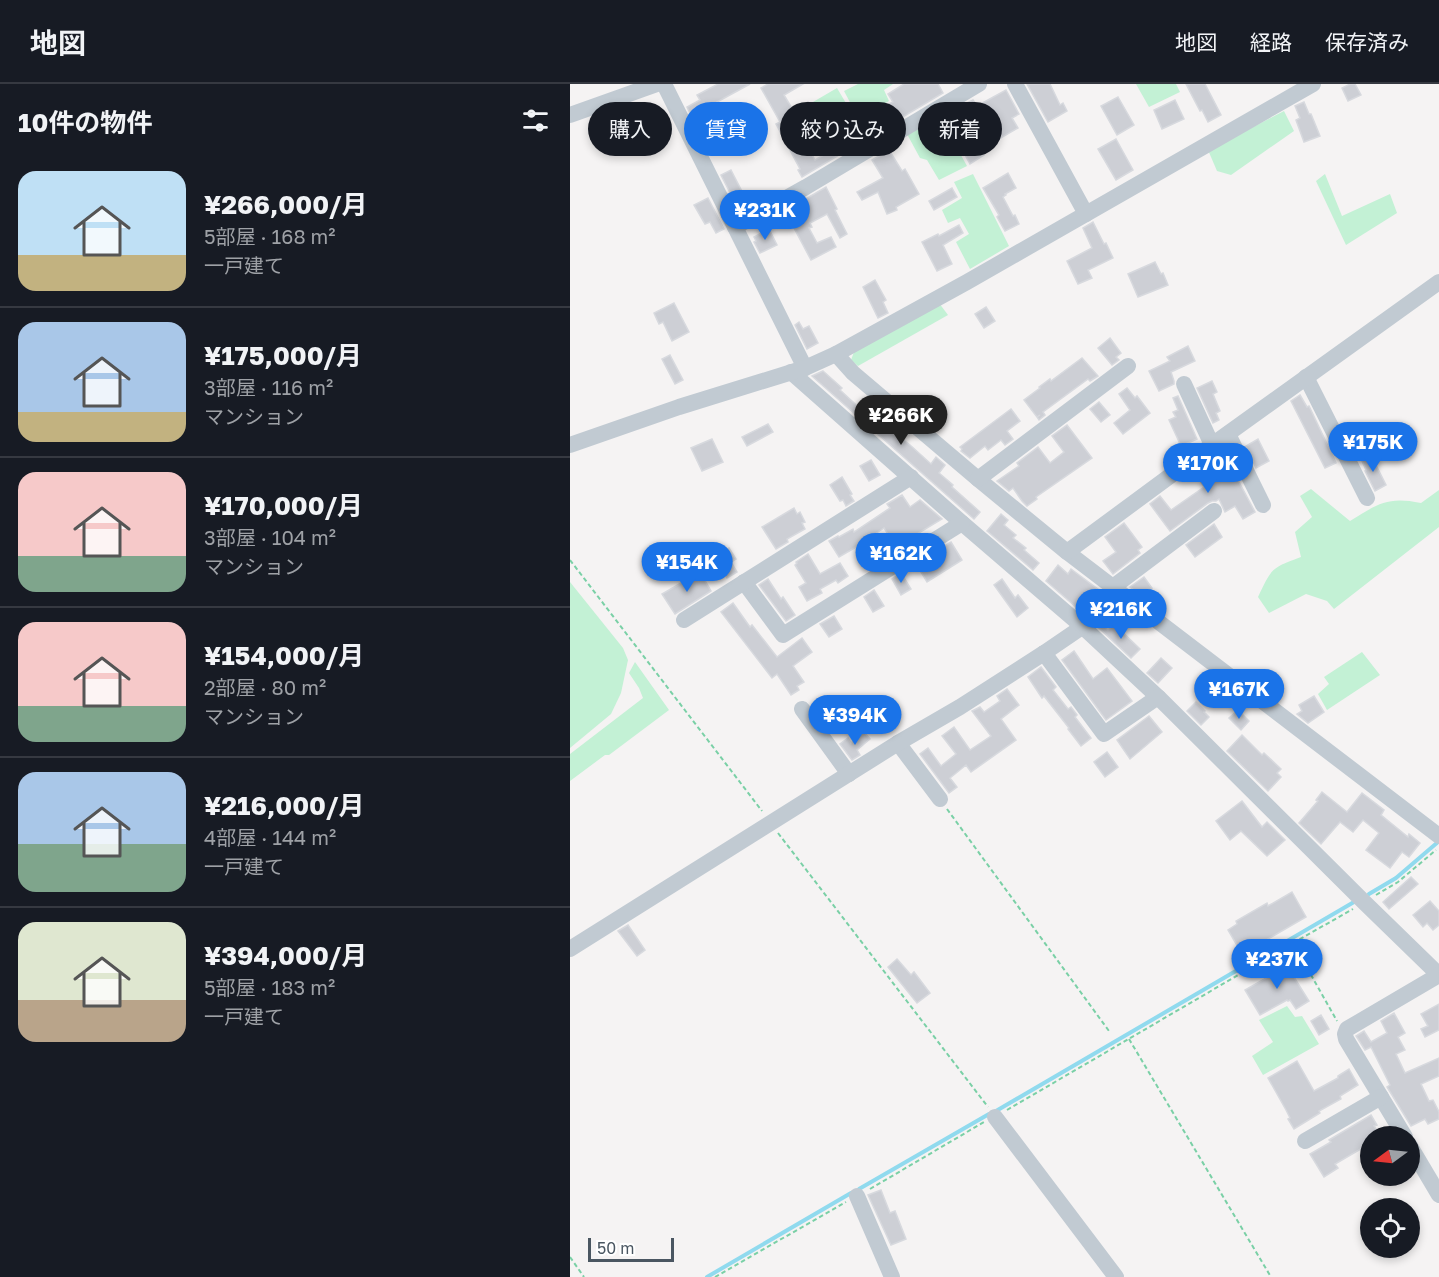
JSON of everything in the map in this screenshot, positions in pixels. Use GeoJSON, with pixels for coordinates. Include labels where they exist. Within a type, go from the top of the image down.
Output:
{"type":"FeatureCollection","features":[{"type":"Feature","properties":{"kind":"street"},"geometry":{"type":"LineString","coordinates":[[570,115],[657,84]]}},
{"type":"Feature","properties":{"kind":"street"},"geometry":{"type":"LineString","coordinates":[[664,84],[735,227],[798,370],[911,477],[1083,627],[1158,697],[1439,975],[1347,1029],[1345,1034],[1398,1126]]}},
{"type":"Feature","properties":{"kind":"street"},"geometry":{"type":"LineString","coordinates":[[735,227],[979,84]]}},
{"type":"Feature","properties":{"kind":"street"},"geometry":{"type":"LineString","coordinates":[[1015,84],[1086,214]]}},
{"type":"Feature","properties":{"kind":"street"},"geometry":{"type":"LineString","coordinates":[[570,445],[679,407],[798,370],[836,354],[1313,84]]}},
{"type":"Feature","properties":{"kind":"street"},"geometry":{"type":"LineString","coordinates":[[1067,552],[1439,282]]}},
{"type":"Feature","properties":{"kind":"street"},"geometry":{"type":"LineString","coordinates":[[836,354],[853,372],[1067,552],[1438,832]]}},
{"type":"Feature","properties":{"kind":"street"},"geometry":{"type":"LineString","coordinates":[[978,479],[1128,366]]}},
{"type":"Feature","properties":{"kind":"street"},"geometry":{"type":"LineString","coordinates":[[1306,377],[1367,498]]}},
{"type":"Feature","properties":{"kind":"street"},"geometry":{"type":"LineString","coordinates":[[1184,384],[1212,445]]}},
{"type":"Feature","properties":{"kind":"street"},"geometry":{"type":"LineString","coordinates":[[1227,434],[1263,505]]}},
{"type":"Feature","properties":{"kind":"street"},"geometry":{"type":"LineString","coordinates":[[684,620],[911,477]]}},
{"type":"Feature","properties":{"kind":"street"},"geometry":{"type":"LineString","coordinates":[[570,949],[898,743],[960,707],[1083,627],[1214,511]]}},
{"type":"Feature","properties":{"kind":"street"},"geometry":{"type":"LineString","coordinates":[[744,582],[783,635],[962,523]]}},
{"type":"Feature","properties":{"kind":"street"},"geometry":{"type":"LineString","coordinates":[[1044,653],[1104,734],[1158,697]]}},
{"type":"Feature","properties":{"kind":"street"},"geometry":{"type":"LineString","coordinates":[[802,710],[849,774]]}},
{"type":"Feature","properties":{"kind":"street"},"geometry":{"type":"LineString","coordinates":[[898,743],[940,799]]}},
{"type":"Feature","properties":{"kind":"street"},"geometry":{"type":"LineString","coordinates":[[1305,1142],[1381,1097]]}},
{"type":"Feature","properties":{"kind":"street"},"geometry":{"type":"LineString","coordinates":[[995,1117],[1116,1277]]}},
{"type":"Feature","properties":{"kind":"street"},"geometry":{"type":"LineString","coordinates":[[1420,1163],[1439,1195]]}},
{"type":"Feature","properties":{"kind":"street"},"geometry":{"type":"LineString","coordinates":[[857,1196],[892,1277]]}},
{"type":"Feature","properties":{"kind":"path"},"geometry":{"type":"LineString","coordinates":[[570,560],[995,1117]]}},
{"type":"Feature","properties":{"kind":"path"},"geometry":{"type":"LineString","coordinates":[[940,799],[1109,1031]]}},
{"type":"Feature","properties":{"kind":"path"},"geometry":{"type":"LineString","coordinates":[[715,1277],[1293,943],[1345,1034]]}},
{"type":"Feature","properties":{"kind":"path"},"geometry":{"type":"LineString","coordinates":[[1129,1039],[1270,1277]]}},
{"type":"Feature","properties":{"kind":"path"},"geometry":{"type":"LineString","coordinates":[[570,1257],[584,1277]]}},
{"type":"Feature","properties":{"kind":"green space"},"geometry":{"type":"Polygon","coordinates":[[[858,84],[893,84],[884,90],[889,101],[887,102],[850,102],[844,91],[858,84]]]}},
{"type":"Feature","properties":{"kind":"green space"},"geometry":{"type":"Polygon","coordinates":[[[1136,84],[1176,84],[1180,92],[1149,107],[1136,84]]]}},
{"type":"Feature","properties":{"kind":"green space"},"geometry":{"type":"Polygon","coordinates":[[[837,88],[845,102],[813,102],[837,88]]]}},
{"type":"Feature","properties":{"kind":"green space"},"geometry":{"type":"Polygon","coordinates":[[[1284,111],[1294,131],[1231,175],[1217,171],[1208,150],[1284,111]]]}},
{"type":"Feature","properties":{"kind":"green space"},"geometry":{"type":"Polygon","coordinates":[[[918,127],[918,154],[907,134],[918,127]]]}},
{"type":"Feature","properties":{"kind":"green space"},"geometry":{"type":"Polygon","coordinates":[[[919,156],[961,156],[967,166],[939,180],[927,160],[919,156]]]}},
{"type":"Feature","properties":{"kind":"green space"},"geometry":{"type":"Polygon","coordinates":[[[973,174],[1009,246],[970,269],[956,242],[969,234],[960,218],[948,223],[942,210],[962,198],[954,182],[973,174]]]}},
{"type":"Feature","properties":{"kind":"green space"},"geometry":{"type":"Polygon","coordinates":[[[1325,174],[1342,216],[1390,194],[1397,213],[1346,245],[1316,181],[1325,174]]]}},
{"type":"Feature","properties":{"kind":"green space"},"geometry":{"type":"Polygon","coordinates":[[[939,303],[948,315],[858,366],[851,360],[854,352],[939,303]]]}},
{"type":"Feature","properties":{"kind":"green space"},"geometry":{"type":"Polygon","coordinates":[[[1311,489],[1350,521],[1383,503],[1400,500],[1421,503],[1439,490],[1439,527],[1334,609],[1327,601],[1306,594],[1269,613],[1258,597],[1274,570],[1301,557],[1295,532],[1312,517],[1300,496],[1311,489]]]}},
{"type":"Feature","properties":{"kind":"green space"},"geometry":{"type":"Polygon","coordinates":[[[570,582],[623,648],[628,660],[621,693],[611,714],[570,748],[570,582]]]}},
{"type":"Feature","properties":{"kind":"green space"},"geometry":{"type":"Polygon","coordinates":[[[1362,652],[1380,675],[1327,710],[1318,694],[1329,684],[1324,677],[1362,652]]]}},
{"type":"Feature","properties":{"kind":"green space"},"geometry":{"type":"Polygon","coordinates":[[[635,662],[669,710],[570,781],[570,754],[643,698],[629,673],[635,662]]]}},
{"type":"Feature","properties":{"kind":"green space"},"geometry":{"type":"Polygon","coordinates":[[[1287,1006],[1295,1017],[1302,1016],[1319,1044],[1263,1075],[1252,1056],[1273,1042],[1259,1020],[1287,1006]]]}},
{"type":"Feature","properties":{"kind":"building"},"geometry":{"type":"Polygon","coordinates":[[[718,84],[750,84],[717,102],[696,102],[700,100],[697,95],[718,84]]]}},
{"type":"Feature","properties":{"kind":"building"},"geometry":{"type":"Polygon","coordinates":[[[768,84],[803,84],[784,95],[788,102],[780,102],[780,122],[761,88],[768,84]]]}},
{"type":"Feature","properties":{"kind":"building"},"geometry":{"type":"Polygon","coordinates":[[[904,84],[938,84],[943,93],[928,102],[918,102],[918,108],[906,115],[906,102],[893,102],[888,94],[904,84]]]}},
{"type":"Feature","properties":{"kind":"building"},"geometry":{"type":"Polygon","coordinates":[[[1027,84],[1050,84],[1060,105],[1063,103],[1067,111],[1048,122],[1027,84]]]}},
{"type":"Feature","properties":{"kind":"building"},"geometry":{"type":"Polygon","coordinates":[[[1186,84],[1205,84],[1221,115],[1208,122],[1186,84]]]}},
{"type":"Feature","properties":{"kind":"building"},"geometry":{"type":"Polygon","coordinates":[[[1355,84],[1361,95],[1348,101],[1342,88],[1355,84]]]}},
{"type":"Feature","properties":{"kind":"building"},"geometry":{"type":"Polygon","coordinates":[[[1006,90],[1019,114],[1012,118],[1018,128],[1002,137],[1002,102],[984,102],[1006,90]]]}},
{"type":"Feature","properties":{"kind":"building"},"geometry":{"type":"Polygon","coordinates":[[[1118,97],[1134,125],[1117,135],[1101,106],[1118,97]]]}},
{"type":"Feature","properties":{"kind":"building"},"geometry":{"type":"Polygon","coordinates":[[[1175,100],[1184,119],[1162,129],[1154,110],[1175,100]]]}},
{"type":"Feature","properties":{"kind":"building"},"geometry":{"type":"Polygon","coordinates":[[[1304,102],[1320,136],[1304,142],[1296,120],[1300,118],[1295,106],[1304,102]]]}},
{"type":"Feature","properties":{"kind":"building"},"geometry":{"type":"Polygon","coordinates":[[[1116,139],[1133,170],[1116,180],[1098,149],[1116,139]]]}},
{"type":"Feature","properties":{"kind":"building"},"geometry":{"type":"Polygon","coordinates":[[[793,156],[813,156],[815,160],[822,156],[837,156],[802,177],[798,170],[800,169],[793,156]]]}},
{"type":"Feature","properties":{"kind":"building"},"geometry":{"type":"Polygon","coordinates":[[[879,156],[893,156],[902,171],[905,169],[919,194],[896,207],[897,210],[887,214],[878,192],[862,200],[857,192],[883,178],[872,160],[879,156]]]}},
{"type":"Feature","properties":{"kind":"building"},"geometry":{"type":"Polygon","coordinates":[[[966,156],[982,156],[970,164],[966,156]]]}},
{"type":"Feature","properties":{"kind":"building"},"geometry":{"type":"Polygon","coordinates":[[[731,170],[750,207],[740,212],[721,175],[731,170]]]}},
{"type":"Feature","properties":{"kind":"building"},"geometry":{"type":"Polygon","coordinates":[[[1008,173],[1016,188],[1003,197],[1019,224],[1005,231],[997,217],[999,215],[983,188],[1008,173]]]}},
{"type":"Feature","properties":{"kind":"building"},"geometry":{"type":"Polygon","coordinates":[[[826,187],[847,234],[840,238],[827,214],[810,223],[812,227],[809,228],[817,243],[831,237],[836,247],[811,260],[785,211],[826,187]]]}},
{"type":"Feature","properties":{"kind":"building"},"geometry":{"type":"Polygon","coordinates":[[[952,188],[957,197],[934,210],[929,201],[952,188]]]}},
{"type":"Feature","properties":{"kind":"building"},"geometry":{"type":"Polygon","coordinates":[[[708,198],[724,229],[716,233],[710,222],[705,224],[694,205],[708,198]]]}},
{"type":"Feature","properties":{"kind":"building"},"geometry":{"type":"Polygon","coordinates":[[[1093,222],[1113,258],[1088,270],[1092,278],[1078,284],[1067,261],[1092,248],[1083,228],[1093,222]]]}},
{"type":"Feature","properties":{"kind":"building"},"geometry":{"type":"Polygon","coordinates":[[[959,225],[963,233],[943,245],[952,264],[937,271],[922,242],[959,225]]]}},
{"type":"Feature","properties":{"kind":"building"},"geometry":{"type":"Polygon","coordinates":[[[769,229],[777,245],[760,253],[754,237],[769,229]]]}},
{"type":"Feature","properties":{"kind":"building"},"geometry":{"type":"Polygon","coordinates":[[[1155,262],[1168,285],[1138,297],[1128,274],[1155,262]]]}},
{"type":"Feature","properties":{"kind":"building"},"geometry":{"type":"Polygon","coordinates":[[[875,280],[886,300],[883,302],[888,313],[878,318],[863,287],[875,280]]]}},
{"type":"Feature","properties":{"kind":"building"},"geometry":{"type":"Polygon","coordinates":[[[674,303],[689,332],[672,341],[663,322],[659,324],[654,313],[674,303]]]}},
{"type":"Feature","properties":{"kind":"building"},"geometry":{"type":"Polygon","coordinates":[[[986,307],[995,321],[984,328],[975,314],[986,307]]]}},
{"type":"Feature","properties":{"kind":"building"},"geometry":{"type":"Polygon","coordinates":[[[799,322],[803,329],[809,326],[818,343],[807,349],[795,325],[799,322]]]}},
{"type":"Feature","properties":{"kind":"building"},"geometry":{"type":"Polygon","coordinates":[[[1110,338],[1121,353],[1116,357],[1119,360],[1112,365],[1098,348],[1110,338]]]}},
{"type":"Feature","properties":{"kind":"building"},"geometry":{"type":"Polygon","coordinates":[[[1188,346],[1195,361],[1171,372],[1174,384],[1159,391],[1149,371],[1170,361],[1167,357],[1188,346]]]}},
{"type":"Feature","properties":{"kind":"building"},"geometry":{"type":"Polygon","coordinates":[[[670,355],[683,380],[675,384],[662,359],[670,355]]]}},
{"type":"Feature","properties":{"kind":"building"},"geometry":{"type":"Polygon","coordinates":[[[1082,358],[1098,376],[1090,381],[1088,379],[1043,412],[1045,415],[1039,420],[1024,400],[1082,358]]]}},
{"type":"Feature","properties":{"kind":"building"},"geometry":{"type":"Polygon","coordinates":[[[823,371],[865,413],[866,411],[931,464],[936,457],[945,465],[939,473],[980,512],[974,519],[812,376],[823,371]]]}},
{"type":"Feature","properties":{"kind":"building"},"geometry":{"type":"Polygon","coordinates":[[[1212,381],[1217,392],[1213,394],[1220,411],[1216,413],[1219,420],[1213,423],[1197,388],[1212,381]]]}},
{"type":"Feature","properties":{"kind":"building"},"geometry":{"type":"Polygon","coordinates":[[[1127,388],[1135,398],[1137,396],[1150,413],[1123,434],[1114,423],[1130,410],[1119,394],[1127,388]]]}},
{"type":"Feature","properties":{"kind":"building"},"geometry":{"type":"Polygon","coordinates":[[[1300,395],[1307,407],[1309,406],[1336,463],[1325,468],[1291,401],[1300,395]]]}},
{"type":"Feature","properties":{"kind":"building"},"geometry":{"type":"Polygon","coordinates":[[[1178,396],[1197,439],[1181,446],[1169,420],[1176,417],[1173,412],[1178,410],[1173,398],[1178,396]]]}},
{"type":"Feature","properties":{"kind":"building"},"geometry":{"type":"Polygon","coordinates":[[[1099,402],[1110,415],[1101,422],[1090,409],[1099,402]]]}},
{"type":"Feature","properties":{"kind":"building"},"geometry":{"type":"Polygon","coordinates":[[[1011,409],[1020,421],[1007,431],[1013,439],[1005,445],[1001,440],[988,450],[985,446],[970,458],[961,451],[960,447],[1011,409]]]}},
{"type":"Feature","properties":{"kind":"building"},"geometry":{"type":"Polygon","coordinates":[[[768,424],[773,432],[747,446],[742,437],[768,424]]]}},
{"type":"Feature","properties":{"kind":"building"},"geometry":{"type":"Polygon","coordinates":[[[1067,425],[1092,458],[1036,497],[1037,499],[1027,506],[1013,488],[1009,491],[997,481],[1019,466],[1017,463],[1038,447],[1050,463],[1064,452],[1052,436],[1067,425]]]}},
{"type":"Feature","properties":{"kind":"building"},"geometry":{"type":"Polygon","coordinates":[[[712,439],[723,462],[702,471],[691,448],[712,439]]]}},
{"type":"Feature","properties":{"kind":"building"},"geometry":{"type":"Polygon","coordinates":[[[1258,439],[1269,461],[1256,468],[1246,446],[1258,439]]]}},
{"type":"Feature","properties":{"kind":"building"},"geometry":{"type":"Polygon","coordinates":[[[1222,450],[1255,512],[1243,519],[1235,506],[1225,512],[1219,499],[1208,503],[1170,531],[1150,504],[1160,496],[1171,510],[1204,487],[1194,471],[1222,450]]]}},
{"type":"Feature","properties":{"kind":"building"},"geometry":{"type":"Polygon","coordinates":[[[1371,455],[1386,485],[1375,491],[1361,459],[1371,455]]]}},
{"type":"Feature","properties":{"kind":"building"},"geometry":{"type":"Polygon","coordinates":[[[871,460],[880,475],[869,481],[860,466],[871,460]]]}},
{"type":"Feature","properties":{"kind":"building"},"geometry":{"type":"Polygon","coordinates":[[[842,477],[854,501],[846,506],[830,485],[842,477]]]}},
{"type":"Feature","properties":{"kind":"building"},"geometry":{"type":"Polygon","coordinates":[[[902,495],[910,507],[920,500],[942,519],[897,548],[884,528],[839,557],[829,541],[853,529],[854,532],[890,508],[887,504],[902,495]]]}},
{"type":"Feature","properties":{"kind":"building"},"geometry":{"type":"Polygon","coordinates":[[[794,508],[797,514],[800,512],[805,522],[802,523],[805,529],[787,539],[788,542],[776,549],[762,527],[794,508]]]}},
{"type":"Feature","properties":{"kind":"building"},"geometry":{"type":"Polygon","coordinates":[[[1001,514],[1008,520],[1004,525],[1016,535],[1013,538],[1026,548],[1024,550],[1039,563],[1033,570],[987,531],[1001,514]]]}},
{"type":"Feature","properties":{"kind":"building"},"geometry":{"type":"Polygon","coordinates":[[[1124,523],[1142,547],[1138,550],[1140,553],[1113,574],[1103,561],[1116,552],[1105,537],[1124,523]]]}},
{"type":"Feature","properties":{"kind":"building"},"geometry":{"type":"Polygon","coordinates":[[[1214,524],[1222,537],[1195,557],[1186,545],[1214,524]]]}},
{"type":"Feature","properties":{"kind":"building"},"geometry":{"type":"Polygon","coordinates":[[[951,542],[962,560],[927,582],[918,567],[943,551],[941,548],[951,542]]]}},
{"type":"Feature","properties":{"kind":"building"},"geometry":{"type":"Polygon","coordinates":[[[729,548],[736,559],[731,562],[737,572],[727,578],[714,558],[729,548]]]}},
{"type":"Feature","properties":{"kind":"building"},"geometry":{"type":"Polygon","coordinates":[[[808,554],[820,574],[840,563],[848,576],[838,583],[836,580],[820,589],[822,593],[807,601],[799,587],[806,583],[795,565],[808,554]]]}},
{"type":"Feature","properties":{"kind":"building"},"geometry":{"type":"Polygon","coordinates":[[[1058,565],[1068,574],[1071,569],[1099,590],[1092,599],[1097,604],[1083,613],[1046,581],[1058,565]]]}},
{"type":"Feature","properties":{"kind":"building"},"geometry":{"type":"Polygon","coordinates":[[[700,572],[711,591],[675,614],[662,594],[700,572]]]}},
{"type":"Feature","properties":{"kind":"building"},"geometry":{"type":"Polygon","coordinates":[[[901,573],[911,589],[901,595],[892,579],[901,573]]]}},
{"type":"Feature","properties":{"kind":"building"},"geometry":{"type":"Polygon","coordinates":[[[1144,577],[1152,588],[1142,596],[1130,587],[1144,577]]]}},
{"type":"Feature","properties":{"kind":"building"},"geometry":{"type":"Polygon","coordinates":[[[768,579],[795,615],[786,621],[759,585],[768,579]]]}},
{"type":"Feature","properties":{"kind":"building"},"geometry":{"type":"Polygon","coordinates":[[[1002,579],[1015,598],[1018,595],[1028,608],[1017,617],[994,585],[1002,579]]]}},
{"type":"Feature","properties":{"kind":"building"},"geometry":{"type":"Polygon","coordinates":[[[874,590],[884,606],[873,612],[864,597],[874,590]]]}},
{"type":"Feature","properties":{"kind":"building"},"geometry":{"type":"Polygon","coordinates":[[[733,603],[750,627],[752,625],[777,657],[802,638],[812,652],[793,666],[804,682],[797,686],[799,690],[791,695],[777,674],[772,678],[721,612],[733,603]]]}},
{"type":"Feature","properties":{"kind":"building"},"geometry":{"type":"Polygon","coordinates":[[[834,616],[842,629],[829,637],[820,624],[834,616]]]}},
{"type":"Feature","properties":{"kind":"building"},"geometry":{"type":"Polygon","coordinates":[[[1114,624],[1140,649],[1131,658],[1099,628],[1103,625],[1108,630],[1114,624]]]}},
{"type":"Feature","properties":{"kind":"building"},"geometry":{"type":"Polygon","coordinates":[[[1074,651],[1093,679],[1107,668],[1132,701],[1106,720],[1062,660],[1074,651]]]}},
{"type":"Feature","properties":{"kind":"building"},"geometry":{"type":"Polygon","coordinates":[[[1161,658],[1172,668],[1158,683],[1147,673],[1161,658]]]}},
{"type":"Feature","properties":{"kind":"building"},"geometry":{"type":"Polygon","coordinates":[[[1041,667],[1056,687],[1053,690],[1068,709],[1071,707],[1077,715],[1075,717],[1091,738],[1081,746],[1028,677],[1041,667]]]}},
{"type":"Feature","properties":{"kind":"building"},"geometry":{"type":"Polygon","coordinates":[[[1007,689],[1019,705],[1001,719],[1016,740],[971,772],[966,765],[950,778],[957,787],[949,793],[920,754],[928,748],[941,766],[956,754],[942,736],[954,727],[970,750],[991,736],[972,711],[980,707],[984,712],[1000,701],[997,696],[1007,689]]]}},
{"type":"Feature","properties":{"kind":"building"},"geometry":{"type":"Polygon","coordinates":[[[1314,696],[1324,712],[1308,723],[1297,714],[1302,711],[1299,705],[1314,696]]]}},
{"type":"Feature","properties":{"kind":"building"},"geometry":{"type":"Polygon","coordinates":[[[1196,702],[1209,717],[1201,725],[1187,711],[1196,702]]]}},
{"type":"Feature","properties":{"kind":"building"},"geometry":{"type":"Polygon","coordinates":[[[823,706],[837,725],[830,730],[816,711],[823,706]]]}},
{"type":"Feature","properties":{"kind":"building"},"geometry":{"type":"Polygon","coordinates":[[[1238,710],[1249,721],[1241,730],[1229,718],[1238,710]]]}},
{"type":"Feature","properties":{"kind":"building"},"geometry":{"type":"Polygon","coordinates":[[[1149,716],[1162,732],[1130,759],[1117,740],[1149,716]]]}},
{"type":"Feature","properties":{"kind":"building"},"geometry":{"type":"Polygon","coordinates":[[[864,732],[870,739],[857,750],[860,755],[852,760],[840,744],[848,738],[851,743],[864,732]]]}},
{"type":"Feature","properties":{"kind":"building"},"geometry":{"type":"Polygon","coordinates":[[[1242,735],[1262,755],[1264,753],[1281,769],[1277,773],[1281,777],[1268,791],[1227,751],[1242,735]]]}},
{"type":"Feature","properties":{"kind":"building"},"geometry":{"type":"Polygon","coordinates":[[[1107,752],[1118,767],[1105,777],[1094,762],[1107,752]]]}},
{"type":"Feature","properties":{"kind":"building"},"geometry":{"type":"Polygon","coordinates":[[[1322,792],[1347,812],[1362,793],[1384,810],[1381,815],[1408,837],[1409,834],[1420,843],[1409,857],[1402,852],[1390,868],[1366,850],[1379,833],[1363,820],[1353,832],[1340,822],[1321,844],[1299,823],[1318,801],[1316,800],[1322,792]]]}},
{"type":"Feature","properties":{"kind":"building"},"geometry":{"type":"Polygon","coordinates":[[[1242,801],[1262,827],[1267,822],[1285,840],[1267,856],[1241,831],[1230,840],[1216,821],[1242,801]]]}},
{"type":"Feature","properties":{"kind":"building"},"geometry":{"type":"Polygon","coordinates":[[[1411,877],[1418,884],[1389,909],[1383,902],[1411,877]]]}},
{"type":"Feature","properties":{"kind":"building"},"geometry":{"type":"Polygon","coordinates":[[[1292,892],[1306,917],[1242,954],[1228,930],[1237,924],[1236,921],[1292,892]]]}},
{"type":"Feature","properties":{"kind":"building"},"geometry":{"type":"Polygon","coordinates":[[[1430,901],[1439,911],[1439,925],[1433,930],[1427,923],[1423,927],[1413,915],[1430,901]]]}},
{"type":"Feature","properties":{"kind":"building"},"geometry":{"type":"Polygon","coordinates":[[[628,925],[645,950],[637,956],[618,931],[628,925]]]}},
{"type":"Feature","properties":{"kind":"building"},"geometry":{"type":"Polygon","coordinates":[[[1282,958],[1309,1001],[1296,1009],[1290,1000],[1287,1000],[1260,1015],[1245,990],[1273,974],[1269,966],[1282,958]]]}},
{"type":"Feature","properties":{"kind":"building"},"geometry":{"type":"Polygon","coordinates":[[[897,959],[911,975],[914,972],[930,993],[917,1003],[888,967],[897,959]]]}},
{"type":"Feature","properties":{"kind":"building"},"geometry":{"type":"Polygon","coordinates":[[[1439,1004],[1439,1030],[1425,1037],[1421,1029],[1428,1026],[1421,1014],[1439,1004]]]}},
{"type":"Feature","properties":{"kind":"building"},"geometry":{"type":"Polygon","coordinates":[[[1394,1013],[1405,1033],[1398,1037],[1405,1050],[1396,1054],[1405,1073],[1439,1058],[1439,1076],[1421,1084],[1429,1101],[1433,1100],[1439,1112],[1439,1119],[1428,1124],[1425,1119],[1411,1126],[1387,1087],[1390,1085],[1371,1047],[1365,1050],[1356,1036],[1364,1031],[1371,1042],[1387,1033],[1381,1021],[1394,1013]]]}},
{"type":"Feature","properties":{"kind":"building"},"geometry":{"type":"Polygon","coordinates":[[[1321,1015],[1329,1029],[1319,1035],[1311,1021],[1321,1015]]]}},
{"type":"Feature","properties":{"kind":"building"},"geometry":{"type":"Polygon","coordinates":[[[1297,1061],[1314,1091],[1349,1069],[1358,1085],[1340,1096],[1341,1099],[1294,1129],[1268,1078],[1297,1061]]]}},
{"type":"Feature","properties":{"kind":"building"},"geometry":{"type":"Polygon","coordinates":[[[1371,1115],[1377,1125],[1360,1126],[1360,1149],[1335,1164],[1338,1168],[1324,1177],[1310,1154],[1331,1142],[1329,1140],[1371,1115]]]}},
{"type":"Feature","properties":{"kind":"building"},"geometry":{"type":"Polygon","coordinates":[[[881,1190],[890,1213],[895,1211],[906,1239],[891,1245],[868,1195],[881,1190]]]}},
{"type":"Feature","properties":{"kind":"waterway"},"geometry":{"type":"LineString","coordinates":[[1369,894],[1396,878],[1438,842]]}},
{"type":"Feature","properties":{"kind":"waterway"},"geometry":{"type":"LineString","coordinates":[[996,1111],[1354,902]]}},
{"type":"Feature","properties":{"kind":"waterway"},"geometry":{"type":"LineString","coordinates":[[859,1189],[989,1114]]}},
{"type":"Feature","properties":{"kind":"waterway"},"geometry":{"type":"LineString","coordinates":[[707,1277],[851,1193]]}}]}
